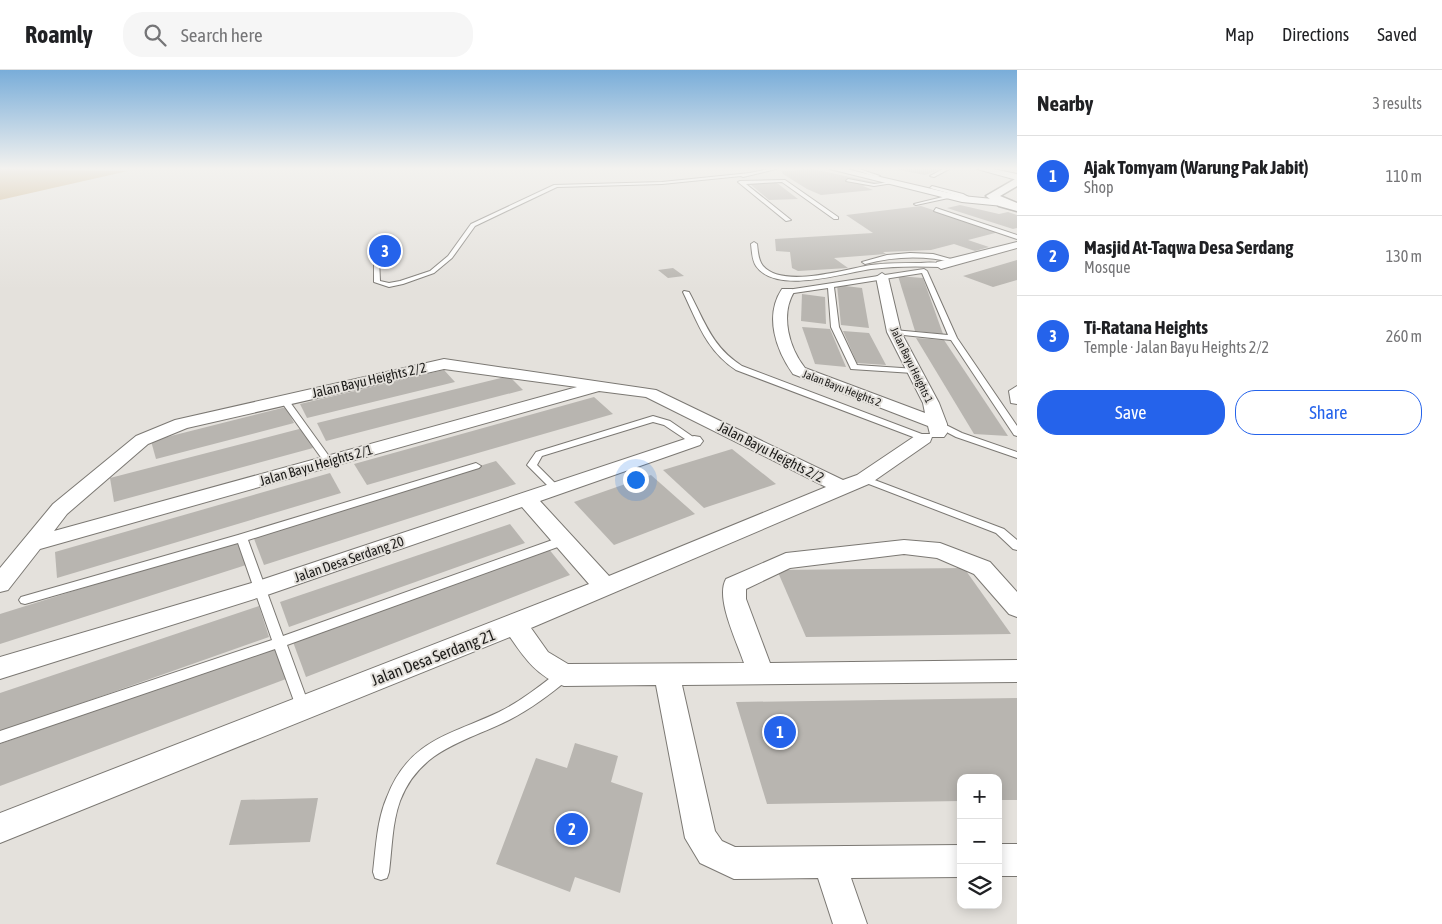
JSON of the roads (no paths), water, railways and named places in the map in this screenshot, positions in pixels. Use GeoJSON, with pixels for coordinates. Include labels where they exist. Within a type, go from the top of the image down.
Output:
{"type":"FeatureCollection","features":[{"type":"Feature","properties":{"kind":"street"},"geometry":{"type":"LineString","coordinates":[[941,265],[1016,238]]}},
{"type":"Feature","properties":{"kind":"street","name":"Jalan Bayu Heights 1"},"geometry":{"type":"LineString","coordinates":[[882,277],[894,332],[931,404],[938,424]]}},
{"type":"Feature","properties":{"kind":"street","name":"Jalan Bayu Heights 2"},"geometry":{"type":"LineString","coordinates":[[787,292],[781,300],[780,323],[793,365],[799,371],[938,424]]}},
{"type":"Feature","properties":{"kind":"street","name":"Jalan Bayu Heights 2/2"},"geometry":{"type":"LineString","coordinates":[[0,584],[60,509],[142,440],[181,424],[432,364],[444,364],[650,393],[852,483]]}},
{"type":"Feature","properties":{"kind":"street","name":"Jalan Bayu Heights 2/1"},"geometry":{"type":"LineString","coordinates":[[32,544],[600,386]]}},
{"type":"Feature","properties":{"kind":"street"},"geometry":{"type":"LineString","coordinates":[[1017,391],[1017,399]]}},
{"type":"Feature","properties":{"kind":"street","name":"Jalan Desa Serdang 21"},"geometry":{"type":"LineString","coordinates":[[0,828],[514,625],[852,483],[924,438],[939,434],[938,424]]}},
{"type":"Feature","properties":{"kind":"street","name":"Jalan Desa Serdang 20"},"geometry":{"type":"LineString","coordinates":[[0,668],[262,588],[694,441]]}},
{"type":"Feature","properties":{"kind":"street"},"geometry":{"type":"LineString","coordinates":[[526,498],[562,541],[605,587]]}},
{"type":"Feature","properties":{"kind":"street"},"geometry":{"type":"LineString","coordinates":[[761,674],[734,599],[734,585],[786,561],[904,547],[940,551],[982,568],[1017,608]]}},
{"type":"Feature","properties":{"kind":"street"},"geometry":{"type":"LineString","coordinates":[[514,625],[539,658],[564,675],[1017,672]]}},
{"type":"Feature","properties":{"kind":"street"},"geometry":{"type":"LineString","coordinates":[[667,674],[702,838],[711,852],[734,863],[957,861]]}},
{"type":"Feature","properties":{"kind":"street"},"geometry":{"type":"LineString","coordinates":[[1002,860],[1017,860]]}},
{"type":"Feature","properties":{"kind":"street"},"geometry":{"type":"LineString","coordinates":[[828,863],[850,924]]}},
{"type":"Feature","properties":{"kind":"lane"},"geometry":{"type":"LineString","coordinates":[[376,258],[377,282],[389,285],[416,279],[432,272],[450,257],[473,225],[507,209]]}},
{"type":"Feature","properties":{"kind":"lane"},"geometry":{"type":"LineString","coordinates":[[774,209],[788,220]]}},
{"type":"Feature","properties":{"kind":"lane"},"geometry":{"type":"LineString","coordinates":[[823,209],[836,218]]}},
{"type":"Feature","properties":{"kind":"lane"},"geometry":{"type":"LineString","coordinates":[[936,210],[1016,238]]}},
{"type":"Feature","properties":{"kind":"lane"},"geometry":{"type":"LineString","coordinates":[[754,244],[756,261],[762,270],[782,278],[811,277],[908,264],[941,265]]}},
{"type":"Feature","properties":{"kind":"lane"},"geometry":{"type":"LineString","coordinates":[[854,270],[856,265],[867,261],[892,257],[927,256],[955,261]]}},
{"type":"Feature","properties":{"kind":"lane"},"geometry":{"type":"LineString","coordinates":[[787,292],[924,271],[953,338],[1017,433]]}},
{"type":"Feature","properties":{"kind":"lane"},"geometry":{"type":"LineString","coordinates":[[831,285],[835,328],[854,367],[913,371]]}},
{"type":"Feature","properties":{"kind":"lane"},"geometry":{"type":"LineString","coordinates":[[686,292],[700,317],[707,339],[723,360],[738,368],[924,438]]}},
{"type":"Feature","properties":{"kind":"lane"},"geometry":{"type":"LineString","coordinates":[[894,332],[953,338]]}},
{"type":"Feature","properties":{"kind":"lane"},"geometry":{"type":"LineString","coordinates":[[284,400],[328,461]]}},
{"type":"Feature","properties":{"kind":"lane"},"geometry":{"type":"LineString","coordinates":[[555,488],[532,465],[539,454],[653,419],[667,423],[694,441]]}},
{"type":"Feature","properties":{"kind":"lane"},"geometry":{"type":"LineString","coordinates":[[938,424],[959,435],[1017,455]]}},
{"type":"Feature","properties":{"kind":"lane"},"geometry":{"type":"LineString","coordinates":[[25,600],[242,538],[476,466]]}},
{"type":"Feature","properties":{"kind":"lane"},"geometry":{"type":"LineString","coordinates":[[852,483],[1000,531],[1017,546]]}},
{"type":"Feature","properties":{"kind":"lane"},"geometry":{"type":"LineString","coordinates":[[242,538],[262,588],[303,708]]}},
{"type":"Feature","properties":{"kind":"lane"},"geometry":{"type":"LineString","coordinates":[[0,737],[280,642],[562,541]]}},
{"type":"Feature","properties":{"kind":"lane"},"geometry":{"type":"LineString","coordinates":[[381,872],[394,798],[413,764],[444,740],[505,715],[534,698],[564,675]]}},
{"type":"Feature","properties":{"kind":"place","name":"Ti-Ratana Heights"},"geometry":{"type":"Point","coordinates":[385,251]}},
{"type":"Feature","properties":{"kind":"place","name":"Ajak Tomyam (Warung Pak Jabit)"},"geometry":{"type":"Point","coordinates":[780,732]}},
{"type":"Feature","properties":{"kind":"place","name":"Masjid At-Taqwa Desa Serdang"},"geometry":{"type":"Point","coordinates":[572,829]}}]}
